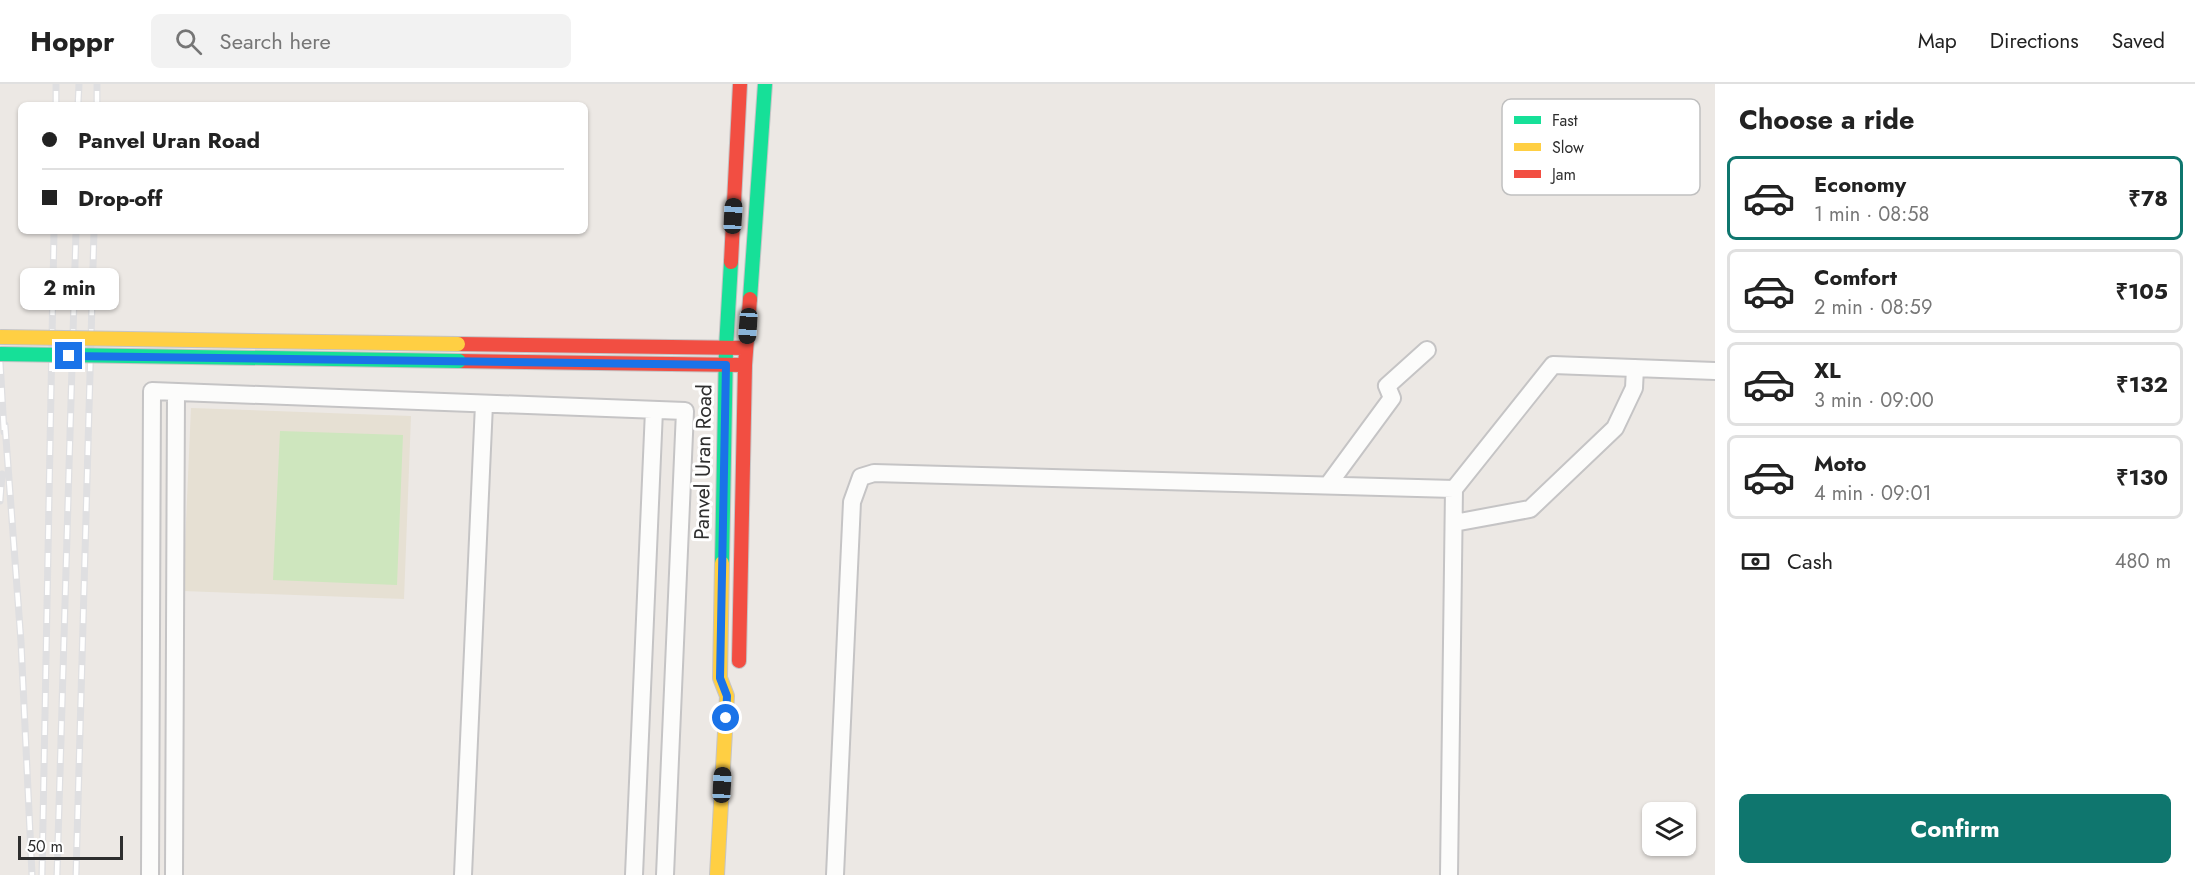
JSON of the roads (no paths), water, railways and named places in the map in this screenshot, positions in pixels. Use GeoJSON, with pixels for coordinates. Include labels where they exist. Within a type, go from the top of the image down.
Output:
{"type":"FeatureCollection","features":[{"type":"Feature","properties":{"kind":"main road","name":"Panvel Uran Road"},"geometry":{"type":"LineString","coordinates":[[717,875],[727,696],[720,678],[726,348],[740,84]]}},
{"type":"Feature","properties":{"kind":"main road","name":"Panvel Uran Road"},"geometry":{"type":"LineString","coordinates":[[727,696],[738,679],[745,365],[765,84]]}},
{"type":"Feature","properties":{"kind":"main road"},"geometry":{"type":"LineString","coordinates":[[0,337],[746,348]]}},
{"type":"Feature","properties":{"kind":"main road"},"geometry":{"type":"LineString","coordinates":[[0,354],[745,365]]}},
{"type":"Feature","properties":{"kind":"street"},"geometry":{"type":"LineString","coordinates":[[1328,485],[1392,398],[1387,386],[1427,350]]}},
{"type":"Feature","properties":{"kind":"street"},"geometry":{"type":"LineString","coordinates":[[1449,875],[1454,489],[1553,365],[1715,371]]}},
{"type":"Feature","properties":{"kind":"street"},"geometry":{"type":"LineString","coordinates":[[1454,523],[1530,508],[1615,428],[1634,388],[1635,368]]}},
{"type":"Feature","properties":{"kind":"street"},"geometry":{"type":"LineString","coordinates":[[150,875],[152,391],[685,411],[665,875]]}},
{"type":"Feature","properties":{"kind":"street"},"geometry":{"type":"LineString","coordinates":[[174,875],[176,392]]}},
{"type":"Feature","properties":{"kind":"street"},"geometry":{"type":"LineString","coordinates":[[463,875],[484,404]]}},
{"type":"Feature","properties":{"kind":"street"},"geometry":{"type":"LineString","coordinates":[[634,875],[654,410]]}},
{"type":"Feature","properties":{"kind":"street"},"geometry":{"type":"LineString","coordinates":[[835,875],[852,502],[861,477],[874,473],[1454,489]]}},
{"type":"Feature","properties":{"kind":"railway"},"geometry":{"type":"LineString","coordinates":[[56,84],[56,102]]}},
{"type":"Feature","properties":{"kind":"railway"},"geometry":{"type":"LineString","coordinates":[[78,102],[79,84]]}},
{"type":"Feature","properties":{"kind":"railway"},"geometry":{"type":"LineString","coordinates":[[97,84],[97,102]]}},
{"type":"Feature","properties":{"kind":"railway"},"geometry":{"type":"LineString","coordinates":[[42,875],[54,234]]}},
{"type":"Feature","properties":{"kind":"railway"},"geometry":{"type":"LineString","coordinates":[[57,875],[76,234]]}},
{"type":"Feature","properties":{"kind":"railway"},"geometry":{"type":"LineString","coordinates":[[76,875],[94,234]]}},
{"type":"Feature","properties":{"kind":"railway"},"geometry":{"type":"LineString","coordinates":[[0,360],[4,432]]}},
{"type":"Feature","properties":{"kind":"railway"},"geometry":{"type":"LineString","coordinates":[[5,425],[21,642],[32,875]]}},
{"type":"Feature","properties":{"kind":"railway"},"geometry":{"type":"LineString","coordinates":[[0,501],[2,474]]}}]}
